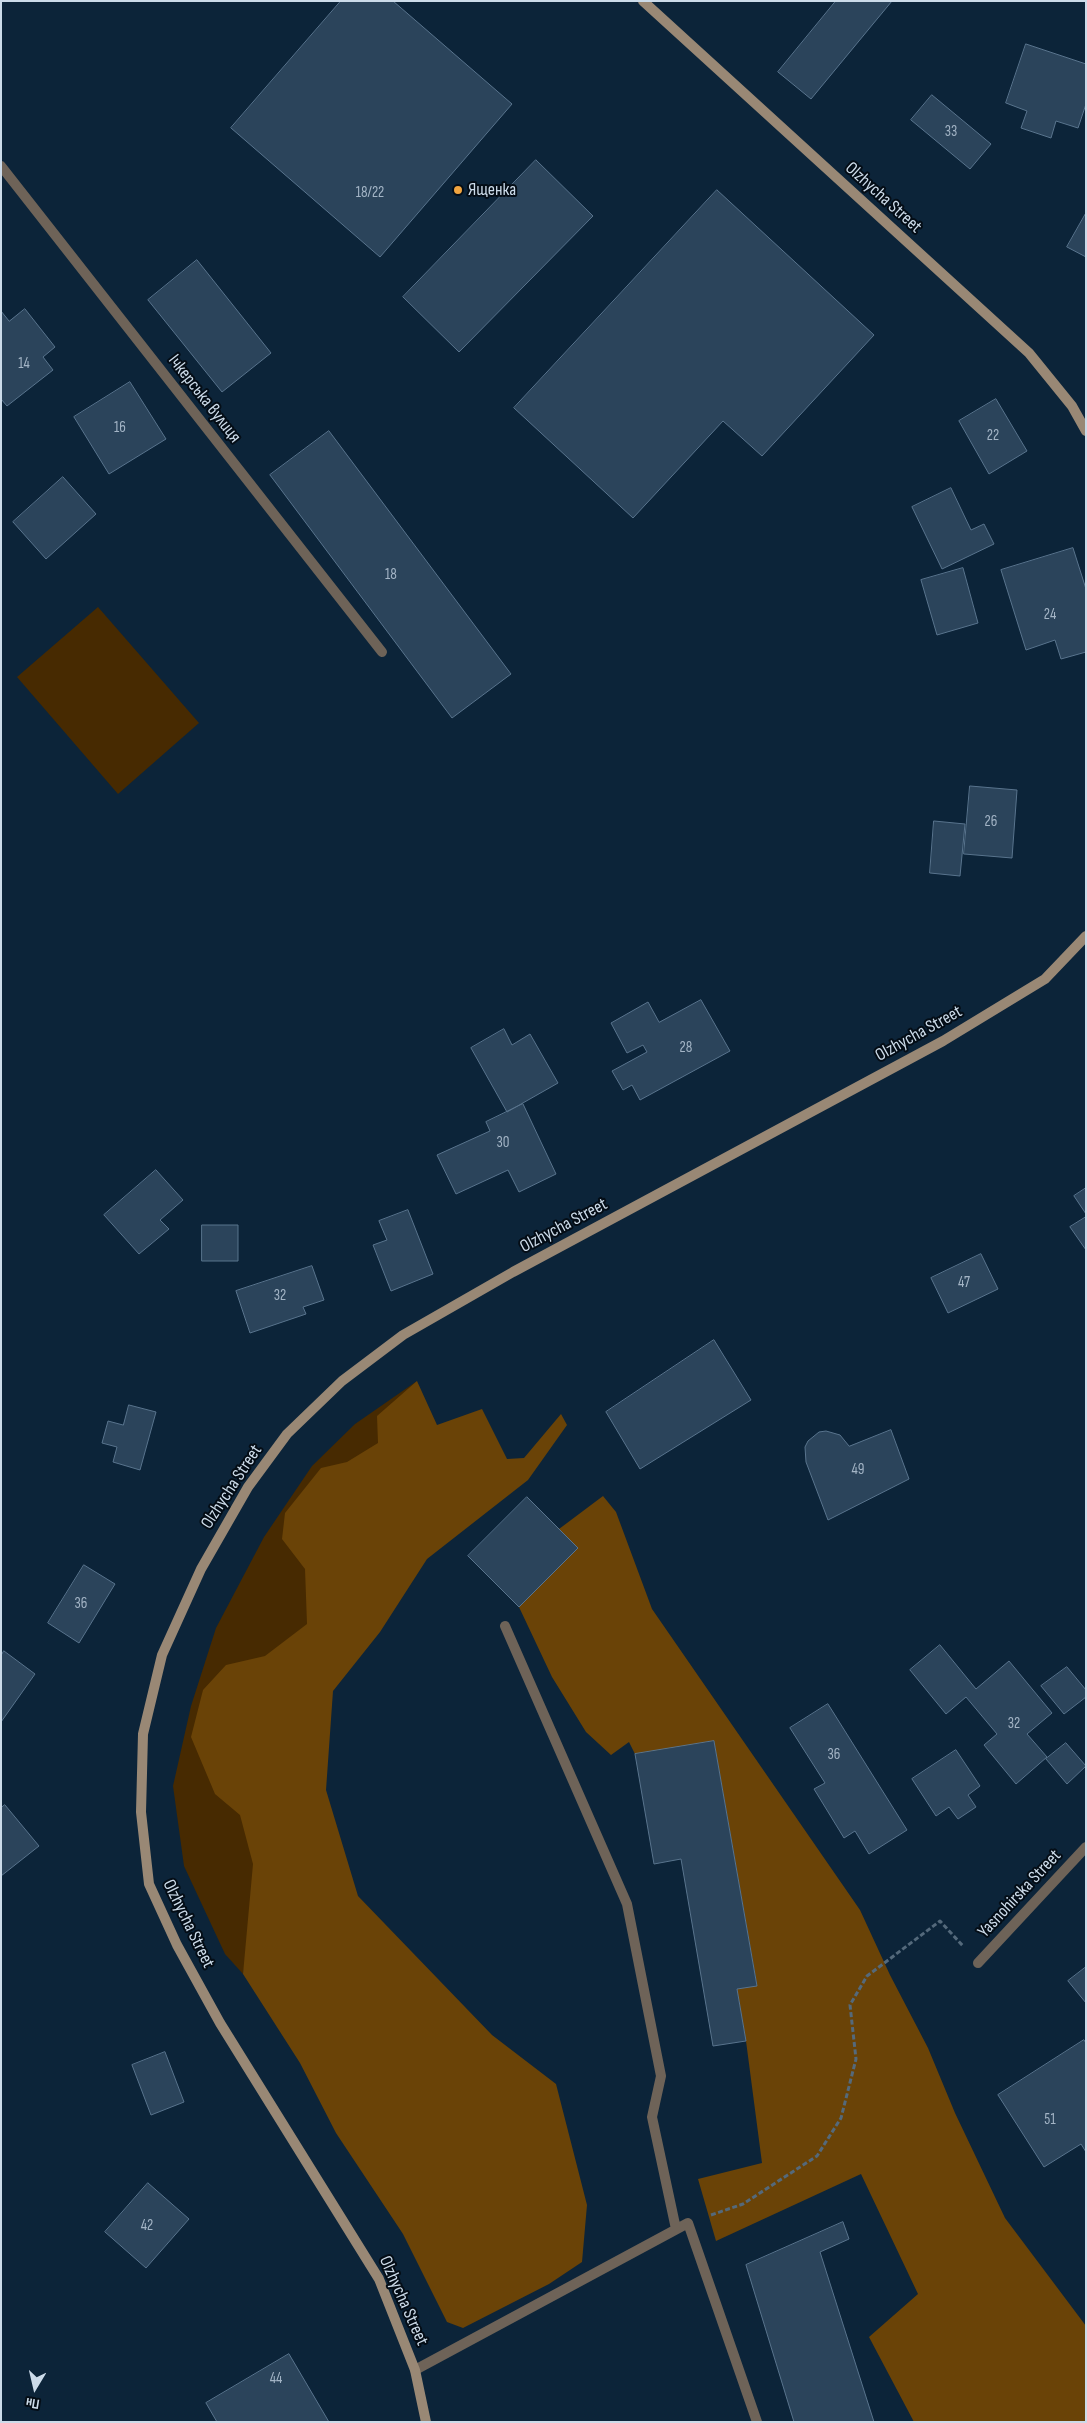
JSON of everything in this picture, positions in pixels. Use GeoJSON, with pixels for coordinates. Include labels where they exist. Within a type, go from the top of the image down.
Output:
{"type":"FeatureCollection","features":[{"type":"Feature","properties":{"kind":"main road","name":"Olzhycha Street"},"geometry":{"type":"LineString","coordinates":[[643,1],[1029,353],[1072,406],[1086,431]]}},
{"type":"Feature","properties":{"kind":"main road","name":"Olzhycha Street"},"geometry":{"type":"LineString","coordinates":[[426,2422],[415,2370],[379,2279],[220,2022],[177,1945],[149,1884],[141,1812],[143,1734],[162,1655],[201,1568],[248,1487],[287,1434],[342,1381],[403,1335],[514,1272],[943,1041],[1045,979],[1086,936]]}},
{"type":"Feature","properties":{"kind":"street","name":"Ічкерська вулиця"},"geometry":{"type":"LineString","coordinates":[[1,166],[382,652]]}},
{"type":"Feature","properties":{"kind":"street"},"geometry":{"type":"LineString","coordinates":[[505,1626],[627,1904],[661,2076],[652,2117],[676,2229]]}},
{"type":"Feature","properties":{"kind":"street","name":"Yasnohirska Street"},"geometry":{"type":"LineString","coordinates":[[978,1963],[1086,1847]]}},
{"type":"Feature","properties":{"kind":"street"},"geometry":{"type":"LineString","coordinates":[[415,2370],[688,2222],[757,2422]]}},
{"type":"Feature","properties":{"kind":"path"},"geometry":{"type":"LineString","coordinates":[[688,2222],[743,2204],[817,2156],[841,2118],[856,2059],[850,2005],[866,1976],[940,1921],[978,1963]]}},
{"type":"Feature","properties":{"kind":"shaded area"},"geometry":{"type":"Polygon","coordinates":[[[98,607],[199,723],[118,794],[17,677],[98,607]]]}},
{"type":"Feature","properties":{"kind":"shaded area"},"geometry":{"type":"Polygon","coordinates":[[[417,1381],[292,1696],[243,1974],[225,1954],[184,1866],[173,1786],[191,1706],[216,1628],[264,1537],[312,1466],[355,1424],[417,1381]]]}},
{"type":"Feature","properties":{"kind":"shaded area"},"geometry":{"type":"Polygon","coordinates":[[[417,1381],[437,1425],[482,1409],[507,1459],[524,1458],[561,1414],[567,1425],[528,1480],[427,1559],[380,1632],[333,1691],[326,1790],[358,1896],[492,2035],[556,2084],[587,2205],[582,2262],[549,2284],[463,2328],[447,2322],[403,2234],[336,2133],[300,2063],[243,1974],[253,1864],[240,1815],[215,1794],[191,1737],[203,1690],[226,1665],[265,1656],[307,1624],[305,1569],[282,1539],[285,1513],[321,1468],[347,1462],[378,1443],[377,1416],[417,1381]]]}},
{"type":"Feature","properties":{"kind":"shaded area"},"geometry":{"type":"Polygon","coordinates":[[[603,1496],[616,1512],[652,1609],[860,1910],[890,1975],[928,2048],[955,2113],[1005,2218],[1086,2326],[1086,2422],[914,2422],[869,2337],[918,2294],[861,2174],[716,2241],[698,2179],[762,2163],[746,2041],[737,1989],[757,1985],[714,1741],[635,1754],[629,1742],[611,1755],[586,1732],[552,1677],[519,1607],[578,1548],[559,1529],[603,1496]]]}},
{"type":"Feature","properties":{"kind":"building"},"geometry":{"type":"Polygon","coordinates":[[[341,1],[393,1],[512,104],[380,257],[231,128],[341,1]]]}},
{"type":"Feature","properties":{"kind":"building"},"geometry":{"type":"Polygon","coordinates":[[[836,1],[892,1],[811,99],[778,72],[836,1]]]}},
{"type":"Feature","properties":{"kind":"building"},"geometry":{"type":"Polygon","coordinates":[[[1026,44],[1086,64],[1086,104],[1078,128],[1056,121],[1051,138],[1021,128],[1027,111],[1006,103],[1026,44]]]}},
{"type":"Feature","properties":{"kind":"building"},"geometry":{"type":"Polygon","coordinates":[[[932,95],[991,144],[970,169],[911,120],[932,95]]]}},
{"type":"Feature","properties":{"kind":"building"},"geometry":{"type":"Polygon","coordinates":[[[536,160],[593,216],[459,352],[403,297],[536,160]]]}},
{"type":"Feature","properties":{"kind":"building"},"geometry":{"type":"Polygon","coordinates":[[[717,190],[874,335],[762,456],[723,421],[633,518],[514,408],[717,190]]]}},
{"type":"Feature","properties":{"kind":"building"},"geometry":{"type":"Polygon","coordinates":[[[1086,213],[1086,257],[1067,247],[1086,213]]]}},
{"type":"Feature","properties":{"kind":"building"},"geometry":{"type":"Polygon","coordinates":[[[197,260],[271,353],[222,392],[148,300],[197,260]]]}},
{"type":"Feature","properties":{"kind":"building"},"geometry":{"type":"Polygon","coordinates":[[[25,309],[55,347],[43,357],[53,370],[7,406],[1,399],[1,311],[9,321],[25,309]]]}},
{"type":"Feature","properties":{"kind":"building"},"geometry":{"type":"Polygon","coordinates":[[[130,382],[166,439],[109,474],[74,417],[130,382]]]}},
{"type":"Feature","properties":{"kind":"building"},"geometry":{"type":"Polygon","coordinates":[[[996,399],[1027,451],[989,474],[959,421],[996,399]]]}},
{"type":"Feature","properties":{"kind":"building"},"geometry":{"type":"Polygon","coordinates":[[[329,431],[511,674],[452,718],[270,475],[329,431]]]}},
{"type":"Feature","properties":{"kind":"building"},"geometry":{"type":"Polygon","coordinates":[[[63,477],[96,514],[46,559],[13,522],[63,477]]]}},
{"type":"Feature","properties":{"kind":"building"},"geometry":{"type":"Polygon","coordinates":[[[951,488],[971,530],[984,524],[994,544],[942,569],[912,507],[951,488]]]}},
{"type":"Feature","properties":{"kind":"building"},"geometry":{"type":"Polygon","coordinates":[[[1073,548],[1086,589],[1086,652],[1061,659],[1055,640],[1026,650],[1001,570],[1073,548]]]}},
{"type":"Feature","properties":{"kind":"building"},"geometry":{"type":"Polygon","coordinates":[[[963,568],[978,623],[937,635],[921,580],[963,568]]]}},
{"type":"Feature","properties":{"kind":"building"},"geometry":{"type":"Polygon","coordinates":[[[970,786],[1017,790],[1012,858],[964,854],[970,786]]]}},
{"type":"Feature","properties":{"kind":"building"},"geometry":{"type":"Polygon","coordinates":[[[934,821],[965,824],[960,876],[930,873],[934,821]]]}},
{"type":"Feature","properties":{"kind":"building"},"geometry":{"type":"Polygon","coordinates":[[[701,1000],[730,1051],[640,1100],[632,1085],[623,1090],[612,1071],[647,1052],[643,1045],[627,1053],[611,1023],[648,1002],[659,1022],[701,1000]]]}},
{"type":"Feature","properties":{"kind":"building"},"geometry":{"type":"Polygon","coordinates":[[[504,1029],[512,1045],[530,1034],[558,1083],[507,1112],[471,1048],[504,1029]]]}},
{"type":"Feature","properties":{"kind":"building"},"geometry":{"type":"Polygon","coordinates":[[[523,1104],[556,1174],[519,1192],[508,1170],[456,1194],[437,1155],[490,1131],[486,1122],[523,1104]]]}},
{"type":"Feature","properties":{"kind":"building"},"geometry":{"type":"Polygon","coordinates":[[[156,1170],[183,1200],[160,1220],[169,1229],[139,1254],[104,1215],[156,1170]]]}},
{"type":"Feature","properties":{"kind":"building"},"geometry":{"type":"Polygon","coordinates":[[[1086,1188],[1086,1214],[1074,1196],[1086,1188]]]}},
{"type":"Feature","properties":{"kind":"building"},"geometry":{"type":"Polygon","coordinates":[[[408,1210],[433,1274],[391,1291],[373,1245],[387,1240],[379,1221],[408,1210]]]}},
{"type":"Feature","properties":{"kind":"building"},"geometry":{"type":"Polygon","coordinates":[[[1086,1217],[1086,1250],[1070,1227],[1086,1217]]]}},
{"type":"Feature","properties":{"kind":"building"},"geometry":{"type":"Polygon","coordinates":[[[202,1225],[238,1225],[238,1261],[202,1261],[202,1225]]]}},
{"type":"Feature","properties":{"kind":"building"},"geometry":{"type":"Polygon","coordinates":[[[981,1254],[998,1289],[948,1313],[931,1278],[981,1254]]]}},
{"type":"Feature","properties":{"kind":"building"},"geometry":{"type":"Polygon","coordinates":[[[312,1266],[324,1300],[303,1307],[306,1314],[250,1333],[236,1291],[312,1266]]]}},
{"type":"Feature","properties":{"kind":"building"},"geometry":{"type":"Polygon","coordinates":[[[714,1340],[751,1400],[640,1469],[606,1412],[714,1340]]]}},
{"type":"Feature","properties":{"kind":"building"},"geometry":{"type":"Polygon","coordinates":[[[129,1405],[156,1412],[140,1470],[113,1462],[117,1447],[102,1443],[108,1421],[123,1425],[129,1405]]]}},
{"type":"Feature","properties":{"kind":"building"},"geometry":{"type":"Polygon","coordinates":[[[891,1430],[909,1479],[828,1520],[806,1462],[805,1447],[808,1441],[819,1432],[826,1431],[840,1435],[849,1446],[891,1430]]]}},
{"type":"Feature","properties":{"kind":"building"},"geometry":{"type":"Polygon","coordinates":[[[527,1497],[578,1548],[519,1607],[468,1556],[527,1497]]]}},
{"type":"Feature","properties":{"kind":"building"},"geometry":{"type":"Polygon","coordinates":[[[84,1565],[115,1584],[79,1643],[48,1623],[84,1565]]]}},
{"type":"Feature","properties":{"kind":"building"},"geometry":{"type":"Polygon","coordinates":[[[940,1645],[976,1689],[1009,1661],[1052,1713],[1027,1734],[1047,1757],[1016,1784],[984,1745],[997,1734],[966,1697],[946,1714],[910,1670],[940,1645]]]}},
{"type":"Feature","properties":{"kind":"building"},"geometry":{"type":"Polygon","coordinates":[[[4,1651],[35,1674],[1,1722],[1,1656],[4,1651]]]}},
{"type":"Feature","properties":{"kind":"building"},"geometry":{"type":"Polygon","coordinates":[[[1067,1667],[1086,1690],[1086,1697],[1064,1714],[1041,1686],[1067,1667]]]}},
{"type":"Feature","properties":{"kind":"building"},"geometry":{"type":"Polygon","coordinates":[[[828,1704],[907,1830],[869,1854],[855,1831],[844,1838],[814,1789],[825,1783],[790,1728],[828,1704]]]}},
{"type":"Feature","properties":{"kind":"building"},"geometry":{"type":"Polygon","coordinates":[[[714,1741],[757,1986],[737,1989],[746,2041],[713,2046],[681,1859],[654,1864],[635,1754],[714,1741]]]}},
{"type":"Feature","properties":{"kind":"building"},"geometry":{"type":"Polygon","coordinates":[[[1066,1743],[1086,1766],[1067,1784],[1046,1759],[1066,1743]]]}},
{"type":"Feature","properties":{"kind":"building"},"geometry":{"type":"Polygon","coordinates":[[[956,1750],[980,1786],[968,1795],[976,1807],[958,1819],[949,1807],[936,1816],[912,1779],[956,1750]]]}},
{"type":"Feature","properties":{"kind":"building"},"geometry":{"type":"Polygon","coordinates":[[[5,1805],[39,1846],[1,1876],[1,1808],[5,1805]]]}},
{"type":"Feature","properties":{"kind":"building"},"geometry":{"type":"Polygon","coordinates":[[[1086,1967],[1086,2003],[1068,1981],[1086,1967]]]}},
{"type":"Feature","properties":{"kind":"building"},"geometry":{"type":"Polygon","coordinates":[[[1084,2040],[1086,2043],[1086,2152],[1081,2144],[1044,2167],[998,2095],[1084,2040]]]}},
{"type":"Feature","properties":{"kind":"building"},"geometry":{"type":"Polygon","coordinates":[[[165,2052],[184,2102],[151,2115],[132,2065],[165,2052]]]}},
{"type":"Feature","properties":{"kind":"building"},"geometry":{"type":"Polygon","coordinates":[[[148,2183],[189,2219],[146,2268],[105,2232],[148,2183]]]}},
{"type":"Feature","properties":{"kind":"building"},"geometry":{"type":"Polygon","coordinates":[[[843,2222],[849,2239],[820,2252],[874,2422],[794,2422],[746,2265],[843,2222]]]}},
{"type":"Feature","properties":{"kind":"building"},"geometry":{"type":"Polygon","coordinates":[[[289,2354],[329,2422],[217,2422],[206,2403],[289,2354]]]}},
{"type":"Feature","properties":{"kind":"place","name":"Ященка"},"geometry":{"type":"Point","coordinates":[458,190]}}]}
